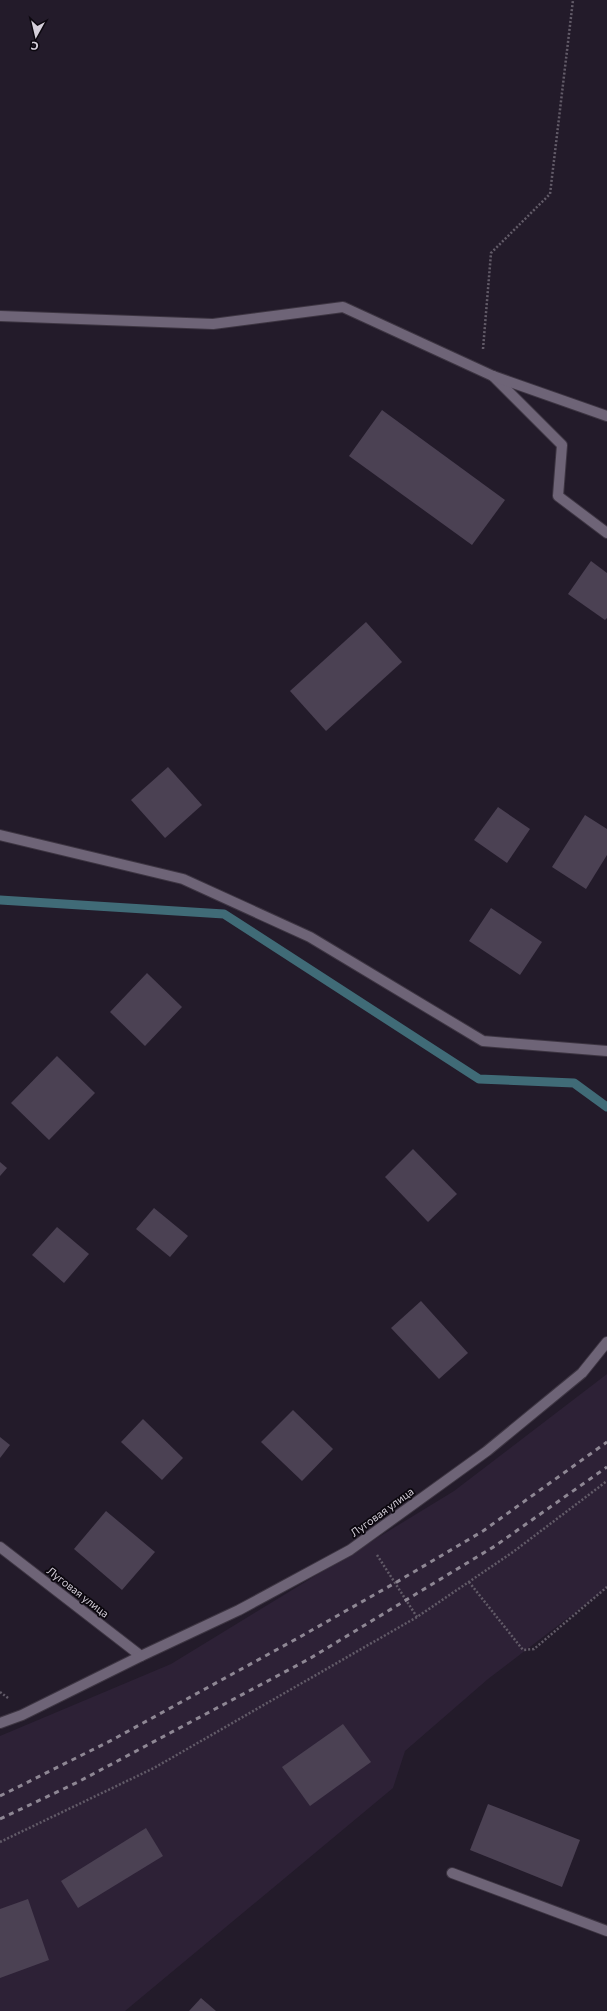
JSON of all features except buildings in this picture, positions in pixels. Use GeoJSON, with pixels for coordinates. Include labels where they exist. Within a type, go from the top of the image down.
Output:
{"type":"FeatureCollection","features":[{"type":"Feature","properties":{"kind":"street"},"geometry":{"type":"LineString","coordinates":[[0,316],[213,324],[343,307],[493,376],[607,416]]}},
{"type":"Feature","properties":{"kind":"street"},"geometry":{"type":"LineString","coordinates":[[493,376],[562,445],[558,496],[607,534]]}},
{"type":"Feature","properties":{"kind":"street"},"geometry":{"type":"LineString","coordinates":[[0,835],[183,879],[310,937],[483,1041],[607,1051]]}},
{"type":"Feature","properties":{"kind":"street","name":"Луговая улица"},"geometry":{"type":"LineString","coordinates":[[0,1723],[22,1715],[141,1656],[239,1610],[350,1550],[487,1451],[582,1373],[607,1342]]}},
{"type":"Feature","properties":{"kind":"street","name":"Луговая улица"},"geometry":{"type":"LineString","coordinates":[[0,1548],[141,1656]]}},
{"type":"Feature","properties":{"kind":"street"},"geometry":{"type":"LineString","coordinates":[[452,1873],[607,1931]]}},
{"type":"Feature","properties":{"kind":"path"},"geometry":{"type":"LineString","coordinates":[[481,370],[491,253],[550,194],[573,0]]}},
{"type":"Feature","properties":{"kind":"path"},"geometry":{"type":"LineString","coordinates":[[0,1842],[154,1768],[417,1617],[513,1552],[607,1481]]}},
{"type":"Feature","properties":{"kind":"path"},"geometry":{"type":"LineString","coordinates":[[367,1537],[417,1617]]}},
{"type":"Feature","properties":{"kind":"path"},"geometry":{"type":"LineString","coordinates":[[469,1582],[523,1650],[534,1649],[607,1587]]}},
{"type":"Feature","properties":{"kind":"shaded area"},"geometry":{"type":"Polygon","coordinates":[[[607,1374],[607,1588],[488,1679],[405,1751],[393,1788],[125,2011],[0,2011],[0,1736],[171,1664],[454,1491],[607,1374]]]}},
{"type":"Feature","properties":{"kind":"waterway"},"geometry":{"type":"LineString","coordinates":[[0,900],[224,914],[479,1079],[574,1083],[607,1107]]}},
{"type":"Feature","properties":{"kind":"railway"},"geometry":{"type":"LineString","coordinates":[[0,1796],[112,1740],[395,1583],[483,1531],[607,1442]]}},
{"type":"Feature","properties":{"kind":"railway"},"geometry":{"type":"LineString","coordinates":[[0,1819],[78,1782],[309,1659],[495,1546],[607,1467]]}}]}
